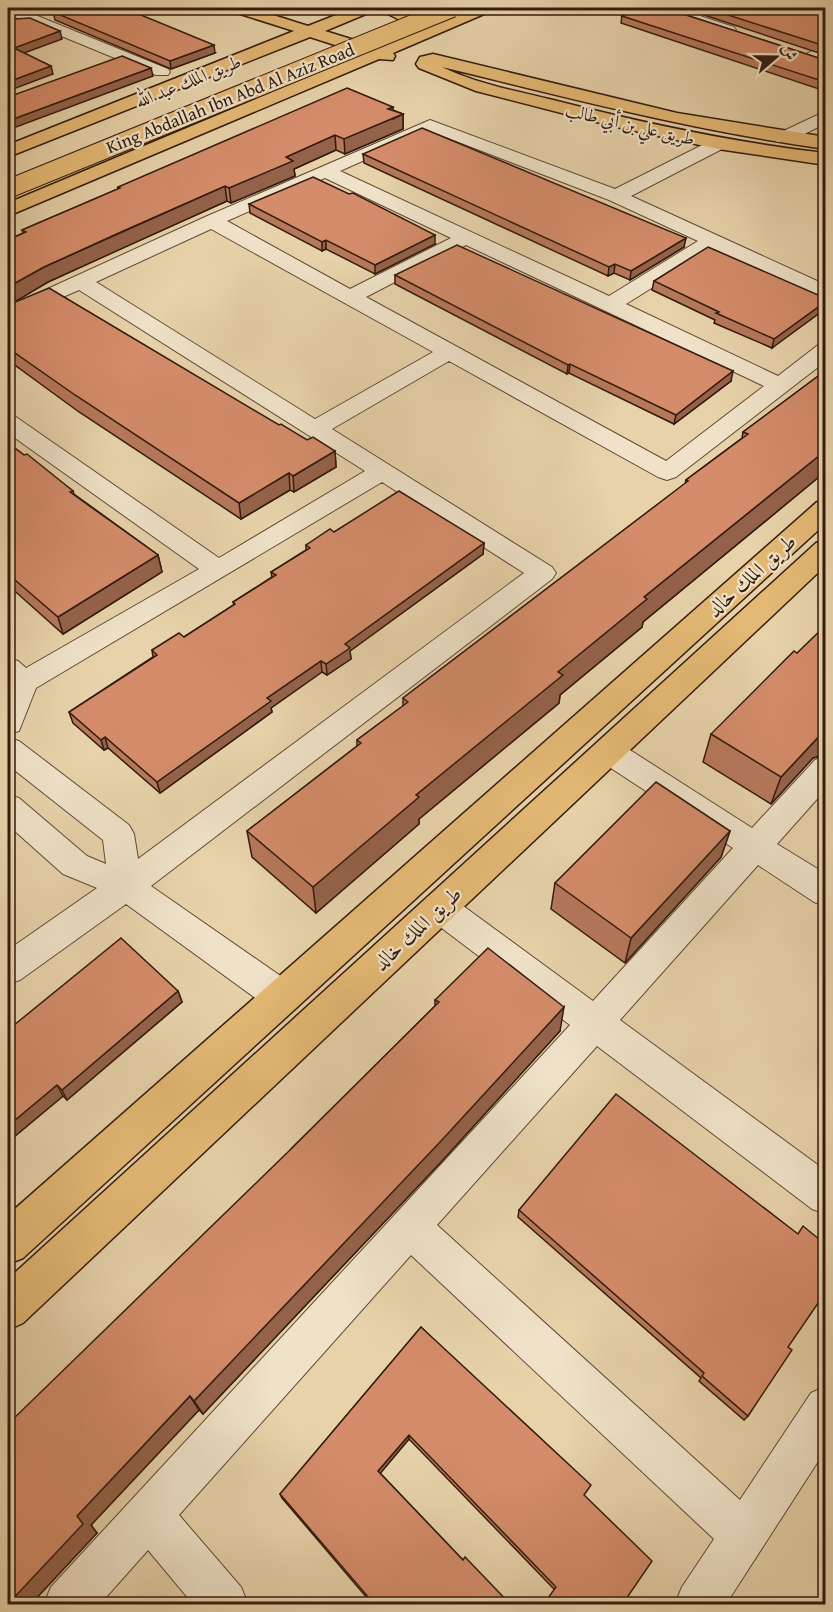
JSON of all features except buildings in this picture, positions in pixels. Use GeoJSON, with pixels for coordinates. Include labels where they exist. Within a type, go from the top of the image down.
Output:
{"type":"FeatureCollection","features":[{"type":"Feature","properties":{"kind":"main road"},"geometry":{"type":"LineString","coordinates":[[239,9],[274,15],[293,11],[291,8]]}},
{"type":"Feature","properties":{"kind":"main road","name":"طريق الملك عبد الله"},"geometry":{"type":"LineString","coordinates":[[8,151],[367,8]]}},
{"type":"Feature","properties":{"kind":"main road"},"geometry":{"type":"LineString","coordinates":[[395,8],[392,10],[407,19],[430,23],[468,10]]}},
{"type":"Feature","properties":{"kind":"main road","name":"King Abdallah Ibn Abd Al Aziz Road"},"geometry":{"type":"LineString","coordinates":[[8,166],[405,8]]}},
{"type":"Feature","properties":{"kind":"main road"},"geometry":{"type":"LineString","coordinates":[[231,64],[281,34],[272,24],[239,9]]}},
{"type":"Feature","properties":{"kind":"main road","name":"طريق علي بن أبي طالب"},"geometry":{"type":"LineString","coordinates":[[239,9],[488,88],[597,117],[718,144],[825,159]]}},
{"type":"Feature","properties":{"kind":"main road"},"geometry":{"type":"LineString","coordinates":[[468,10],[457,40],[464,54],[537,87]]}},
{"type":"Feature","properties":{"kind":"main road"},"geometry":{"type":"LineString","coordinates":[[8,210],[378,54],[468,10]]}},
{"type":"Feature","properties":{"kind":"main road","name":"King Abdallah Ibn Abd Al Aziz Road"},"geometry":{"type":"LineString","coordinates":[[8,189],[468,10]]}},
{"type":"Feature","properties":{"kind":"main road","name":"طريق علي بن أبي طالب"},"geometry":{"type":"LineString","coordinates":[[312,11],[470,68]]}},
{"type":"Feature","properties":{"kind":"main road"},"geometry":{"type":"LineString","coordinates":[[231,64],[296,49],[325,52],[334,63],[302,86]]}},
{"type":"Feature","properties":{"kind":"main road","name":"طريق علي بن أبي طالب"},"geometry":{"type":"LineString","coordinates":[[439,73],[425,64],[426,61],[433,59],[537,87],[783,138],[825,143]]}},
{"type":"Feature","properties":{"kind":"main road"},"geometry":{"type":"LineString","coordinates":[[302,86],[368,75]]}},
{"type":"Feature","properties":{"kind":"main road"},"geometry":{"type":"LineString","coordinates":[[417,76],[488,88]]}},
{"type":"Feature","properties":{"kind":"main road","name":"طريق الملك خالد"},"geometry":{"type":"LineString","coordinates":[[8,1243],[825,508]]}},
{"type":"Feature","properties":{"kind":"main road","name":"طريق الملك خالد"},"geometry":{"type":"LineString","coordinates":[[8,1308],[825,549]]}},
{"type":"Feature","properties":{"kind":"street"},"geometry":{"type":"LineString","coordinates":[[702,8],[688,17],[743,35]]}},
{"type":"Feature","properties":{"kind":"street"},"geometry":{"type":"LineString","coordinates":[[8,9],[119,57],[162,72]]}},
{"type":"Feature","properties":{"kind":"street"},"geometry":{"type":"LineString","coordinates":[[8,28],[61,10]]}},
{"type":"Feature","properties":{"kind":"street"},"geometry":{"type":"LineString","coordinates":[[825,48],[804,55],[825,62]]}},
{"type":"Feature","properties":{"kind":"street"},"geometry":{"type":"LineString","coordinates":[[97,66],[119,57]]}},
{"type":"Feature","properties":{"kind":"street"},"geometry":{"type":"LineString","coordinates":[[783,138],[825,116]]}},
{"type":"Feature","properties":{"kind":"street"},"geometry":{"type":"LineString","coordinates":[[8,315],[212,221],[430,125],[616,196],[825,293]]}},
{"type":"Feature","properties":{"kind":"street"},"geometry":{"type":"LineString","coordinates":[[616,196],[718,144]]}},
{"type":"Feature","properties":{"kind":"street"},"geometry":{"type":"LineString","coordinates":[[326,171],[608,306],[778,384]]}},
{"type":"Feature","properties":{"kind":"street"},"geometry":{"type":"LineString","coordinates":[[212,221],[667,472],[778,384],[825,350]]}},
{"type":"Feature","properties":{"kind":"street"},"geometry":{"type":"LineString","coordinates":[[350,297],[465,238]]}},
{"type":"Feature","properties":{"kind":"street"},"geometry":{"type":"LineString","coordinates":[[608,306],[711,242]]}},
{"type":"Feature","properties":{"kind":"street"},"geometry":{"type":"LineString","coordinates":[[8,969],[126,886],[543,573],[316,428],[79,281]]}},
{"type":"Feature","properties":{"kind":"street"},"geometry":{"type":"LineString","coordinates":[[316,428],[450,351]]}},
{"type":"Feature","properties":{"kind":"street"},"geometry":{"type":"LineString","coordinates":[[8,423],[219,570]]}},
{"type":"Feature","properties":{"kind":"street"},"geometry":{"type":"LineString","coordinates":[[8,723],[13,680],[219,570],[382,471]]}},
{"type":"Feature","properties":{"kind":"street"},"geometry":{"type":"LineString","coordinates":[[8,749],[118,834],[126,886]]}},
{"type":"Feature","properties":{"kind":"street"},"geometry":{"type":"LineString","coordinates":[[608,751],[825,892]]}},
{"type":"Feature","properties":{"kind":"street"},"geometry":{"type":"LineString","coordinates":[[68,1605],[596,1024],[825,768]]}},
{"type":"Feature","properties":{"kind":"street"},"geometry":{"type":"LineString","coordinates":[[8,807],[75,865],[126,886],[282,997]]}},
{"type":"Feature","properties":{"kind":"street"},"geometry":{"type":"LineString","coordinates":[[439,908],[825,1195]]}},
{"type":"Feature","properties":{"kind":"street"},"geometry":{"type":"LineString","coordinates":[[411,1227],[744,1535]]}},
{"type":"Feature","properties":{"kind":"street"},"geometry":{"type":"LineString","coordinates":[[699,1605],[825,1408]]}},
{"type":"Feature","properties":{"kind":"street"},"geometry":{"type":"LineString","coordinates":[[149,1515],[224,1605]]}}]}
